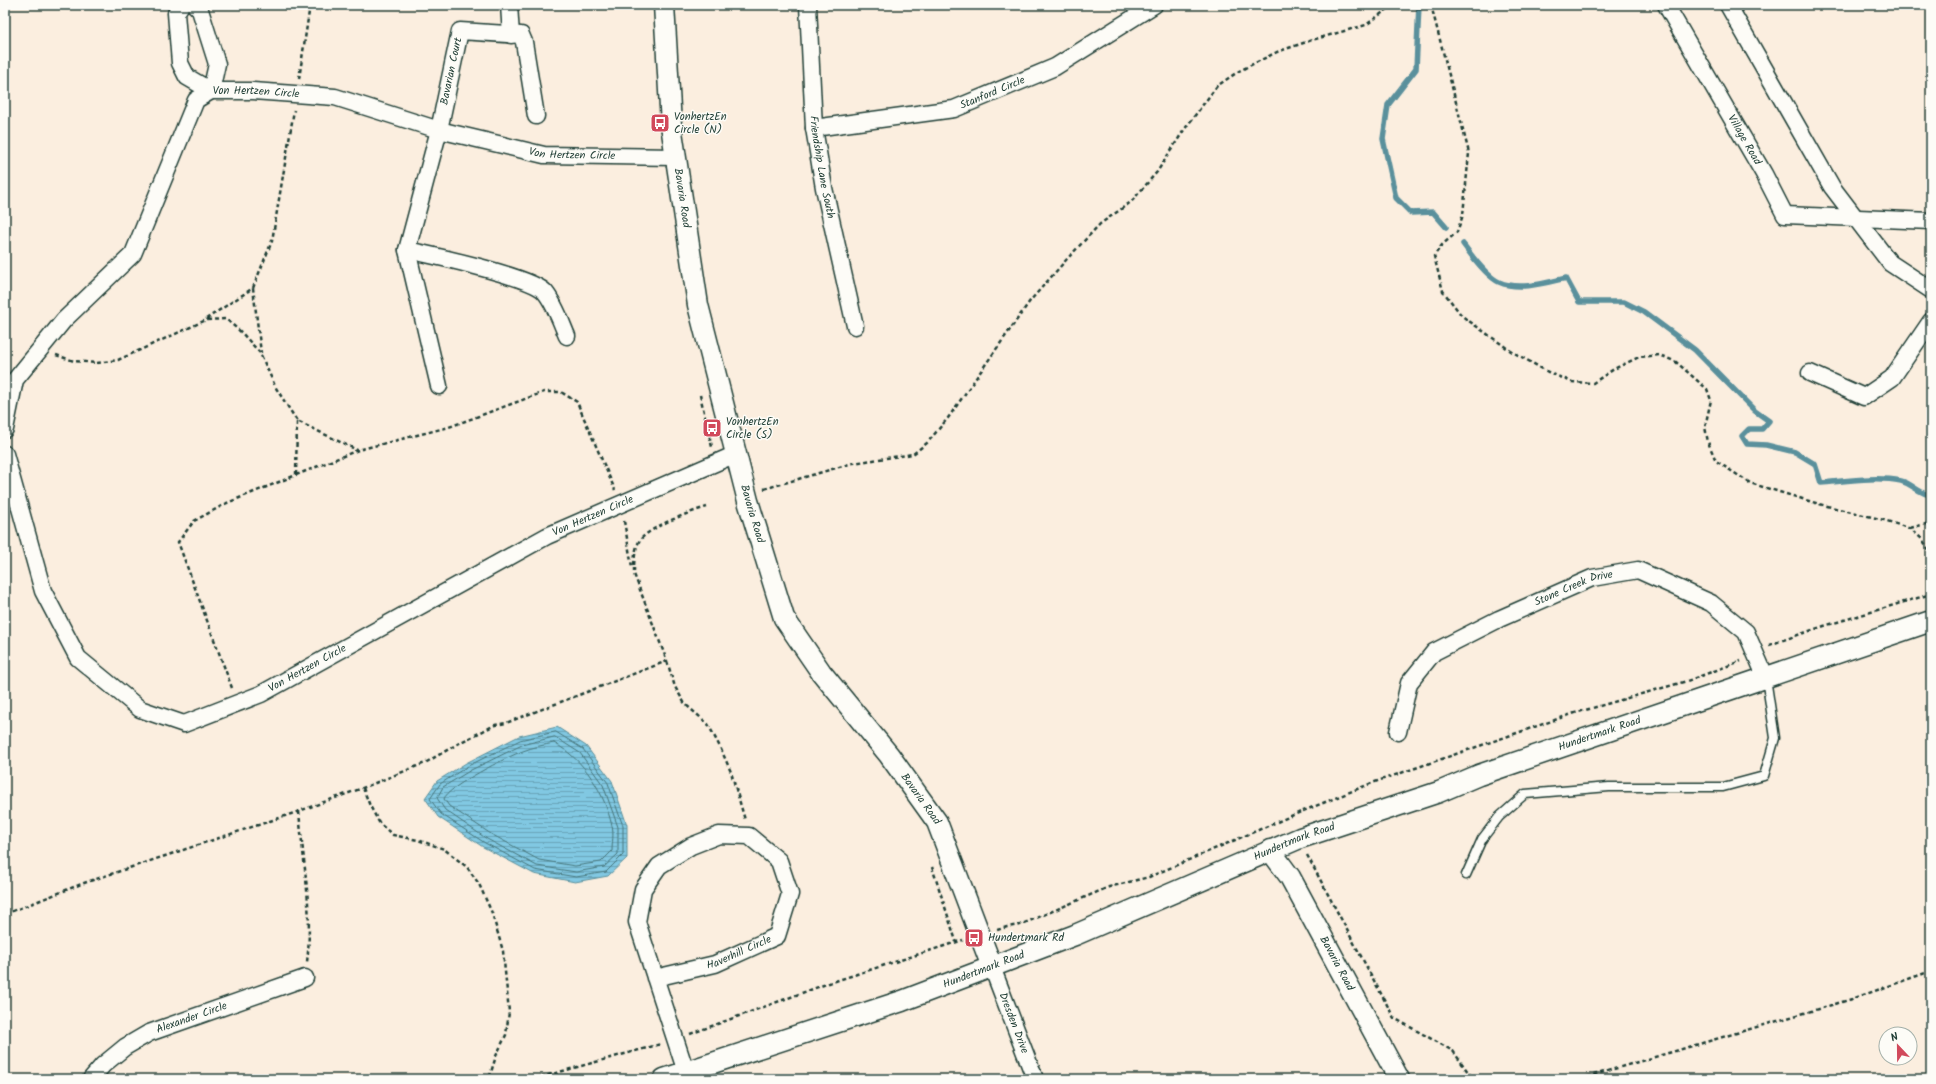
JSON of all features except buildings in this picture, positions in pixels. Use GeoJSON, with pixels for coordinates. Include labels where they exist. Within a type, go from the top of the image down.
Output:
{"type":"FeatureCollection","features":[{"type":"Feature","properties":{"kind":"street"},"geometry":{"type":"LineString","coordinates":[[181,5],[176,13],[180,63],[187,77],[212,91],[217,64],[200,10],[195,5]]}},
{"type":"Feature","properties":{"kind":"street"},"geometry":{"type":"LineString","coordinates":[[510,5],[511,35],[521,35],[524,42],[536,116]]}},
{"type":"Feature","properties":{"kind":"street","name":"Bavaria Road"},"geometry":{"type":"LineString","coordinates":[[664,5],[671,125],[698,305],[748,501],[784,618],[821,672],[889,755],[937,822],[992,967]]}},
{"type":"Feature","properties":{"kind":"street","name":"Friendship Lane South"},"geometry":{"type":"LineString","coordinates":[[808,5],[814,128],[824,188],[855,326]]}},
{"type":"Feature","properties":{"kind":"street","name":"Stanford Circle"},"geometry":{"type":"LineString","coordinates":[[814,128],[954,109],[1055,67],[1154,5]]}},
{"type":"Feature","properties":{"kind":"street","name":"Village Road"},"geometry":{"type":"LineString","coordinates":[[1666,5],[1764,174],[1785,215],[1855,217]]}},
{"type":"Feature","properties":{"kind":"street"},"geometry":{"type":"LineString","coordinates":[[1728,5],[1832,187],[1890,263],[1931,290]]}},
{"type":"Feature","properties":{"kind":"street","name":"Bavarian Court"},"geometry":{"type":"LineString","coordinates":[[438,386],[407,250],[439,130],[460,31],[511,35]]}},
{"type":"Feature","properties":{"kind":"street","name":"Von Hertzen Circle"},"geometry":{"type":"LineString","coordinates":[[5,429],[15,380],[64,320],[133,254],[196,100],[212,91],[253,91],[335,97],[439,130],[544,155],[676,157]]}},
{"type":"Feature","properties":{"kind":"street"},"geometry":{"type":"LineString","coordinates":[[1855,217],[1931,221]]}},
{"type":"Feature","properties":{"kind":"street"},"geometry":{"type":"LineString","coordinates":[[407,250],[438,256],[526,281],[544,291],[567,336]]}},
{"type":"Feature","properties":{"kind":"street"},"geometry":{"type":"LineString","coordinates":[[1810,373],[1864,397],[1892,378],[1931,321]]}},
{"type":"Feature","properties":{"kind":"street","name":"Von Hertzen Circle"},"geometry":{"type":"LineString","coordinates":[[5,454],[43,590],[78,658],[140,709],[184,724],[261,694],[547,536],[736,454]]}},
{"type":"Feature","properties":{"kind":"street","name":"Stone Creek Drive"},"geometry":{"type":"LineString","coordinates":[[1398,732],[1409,683],[1434,652],[1498,619],[1592,578],[1638,570],[1711,603],[1746,632],[1766,678]]}},
{"type":"Feature","properties":{"kind":"street","name":"Hundertmark Road"},"geometry":{"type":"LineString","coordinates":[[664,1079],[902,1001],[992,967],[1074,935],[1300,838],[1439,792],[1479,775],[1931,621]]}},
{"type":"Feature","properties":{"kind":"street"},"geometry":{"type":"LineString","coordinates":[[686,1072],[674,1040],[637,922],[643,889],[659,866],[691,846],[719,835],[749,836]]}},
{"type":"Feature","properties":{"kind":"street","name":"Haverhill Circle"},"geometry":{"type":"LineString","coordinates":[[655,978],[715,964],[777,936],[790,894],[779,861],[749,836]]}},
{"type":"Feature","properties":{"kind":"street","name":"Bavaria Road"},"geometry":{"type":"LineString","coordinates":[[1270,850],[1290,877],[1399,1079]]}},
{"type":"Feature","properties":{"kind":"street","name":"Dresden Drive"},"geometry":{"type":"LineString","coordinates":[[992,967],[1035,1079]]}},
{"type":"Feature","properties":{"kind":"street","name":"Alexander Circle"},"geometry":{"type":"LineString","coordinates":[[90,1079],[103,1065],[125,1047],[149,1032],[305,978]]}},
{"type":"Feature","properties":{"kind":"lane"},"geometry":{"type":"LineString","coordinates":[[1466,875],[1482,839],[1499,816],[1525,794],[1609,787],[1723,787],[1764,776],[1775,738],[1766,678]]}},
{"type":"Feature","properties":{"kind":"path"},"geometry":{"type":"LineString","coordinates":[[261,356],[253,288],[272,241],[310,5]]}},
{"type":"Feature","properties":{"kind":"path"},"geometry":{"type":"LineString","coordinates":[[760,490],[853,463],[914,454],[927,443],[948,418],[1030,301],[1061,265],[1100,224],[1131,202],[1157,172],[1184,130],[1217,86],[1239,71],[1277,52],[1312,40],[1366,25],[1393,5]]}},
{"type":"Feature","properties":{"kind":"path"},"geometry":{"type":"LineString","coordinates":[[1431,5],[1469,153],[1463,215],[1457,232],[1442,245],[1434,256],[1443,291],[1462,316],[1510,351],[1548,372],[1572,382],[1593,383],[1614,369],[1639,357],[1660,355],[1676,362],[1707,389],[1712,400],[1705,427],[1716,461],[1720,464],[1750,483],[1819,504],[1884,520],[1910,529],[1922,539],[1931,553]]}},
{"type":"Feature","properties":{"kind":"path"},"geometry":{"type":"LineString","coordinates":[[40,349],[74,361],[97,363],[118,360],[202,322],[253,288]]}},
{"type":"Feature","properties":{"kind":"path"},"geometry":{"type":"LineString","coordinates":[[202,322],[226,319],[242,333],[261,356],[276,388],[297,421],[358,450]]}},
{"type":"Feature","properties":{"kind":"path"},"geometry":{"type":"LineString","coordinates":[[239,703],[202,611],[178,542],[194,521],[227,503],[358,450],[449,427],[544,392],[561,392],[577,402],[621,504],[634,574],[667,661],[675,687],[685,704],[708,724],[720,747],[731,772],[743,810],[749,836]]}},
{"type":"Feature","properties":{"kind":"path"},"geometry":{"type":"LineString","coordinates":[[296,475],[297,421]]}},
{"type":"Feature","properties":{"kind":"path"},"geometry":{"type":"LineString","coordinates":[[634,574],[634,561],[640,541],[659,525],[707,507]]}},
{"type":"Feature","properties":{"kind":"path"},"geometry":{"type":"LineString","coordinates":[[1910,529],[1926,524],[1931,526]]}},
{"type":"Feature","properties":{"kind":"path"},"geometry":{"type":"LineString","coordinates":[[534,1079],[674,1040],[829,983],[956,941],[980,936],[1008,926],[1020,926],[1109,887],[1149,877],[1372,783],[1493,740],[1575,713],[1687,681],[1738,663],[1756,654],[1772,643],[1931,594]]}},
{"type":"Feature","properties":{"kind":"path"},"geometry":{"type":"LineString","coordinates":[[5,914],[84,883],[363,788],[425,763],[461,742],[495,725],[506,723],[667,661]]}},
{"type":"Feature","properties":{"kind":"path"},"geometry":{"type":"LineString","coordinates":[[363,788],[370,806],[380,824],[393,836],[418,840],[444,849],[466,867],[479,884],[492,913],[503,951],[509,1012],[506,1035],[496,1056],[488,1079]]}},
{"type":"Feature","properties":{"kind":"path"},"geometry":{"type":"LineString","coordinates":[[299,811],[308,898],[310,938],[305,978]]}},
{"type":"Feature","properties":{"kind":"path"},"geometry":{"type":"LineString","coordinates":[[1291,816],[1311,864],[1394,1018],[1453,1051],[1473,1079]]}},
{"type":"Feature","properties":{"kind":"path"},"geometry":{"type":"LineString","coordinates":[[1580,1079],[1845,1001],[1931,971]]}},
{"type":"Feature","properties":{"kind":"water"},"geometry":{"type":"Polygon","coordinates":[[[557,727],[586,746],[612,781],[627,825],[627,858],[608,876],[575,882],[534,874],[483,847],[438,817],[425,798],[437,781],[466,763],[519,736],[557,727]]]}},
{"type":"Feature","properties":{"kind":"waterway"},"geometry":{"type":"LineString","coordinates":[[1419,5],[1416,69],[1388,105],[1383,139],[1396,198],[1411,213],[1433,212],[1446,227]]}},
{"type":"Feature","properties":{"kind":"waterway"},"geometry":{"type":"LineString","coordinates":[[1463,244],[1484,270],[1499,282],[1507,285],[1523,286],[1541,284],[1566,278],[1579,302],[1624,302],[1644,312],[1695,350],[1755,411],[1769,421],[1762,429],[1749,429],[1742,436],[1747,444],[1766,445],[1795,452],[1815,464],[1821,483],[1861,479],[1901,481],[1923,493],[1931,495]]}},
{"type":"Feature","properties":{"kind":"place","name":"VonhertzEn Circle (N)"},"geometry":{"type":"Point","coordinates":[660,123]}},
{"type":"Feature","properties":{"kind":"place","name":"VonhertzEn Circle (S)"},"geometry":{"type":"Point","coordinates":[712,428]}},
{"type":"Feature","properties":{"kind":"place","name":"Hundertmark Rd"},"geometry":{"type":"Point","coordinates":[974,938]}}]}
